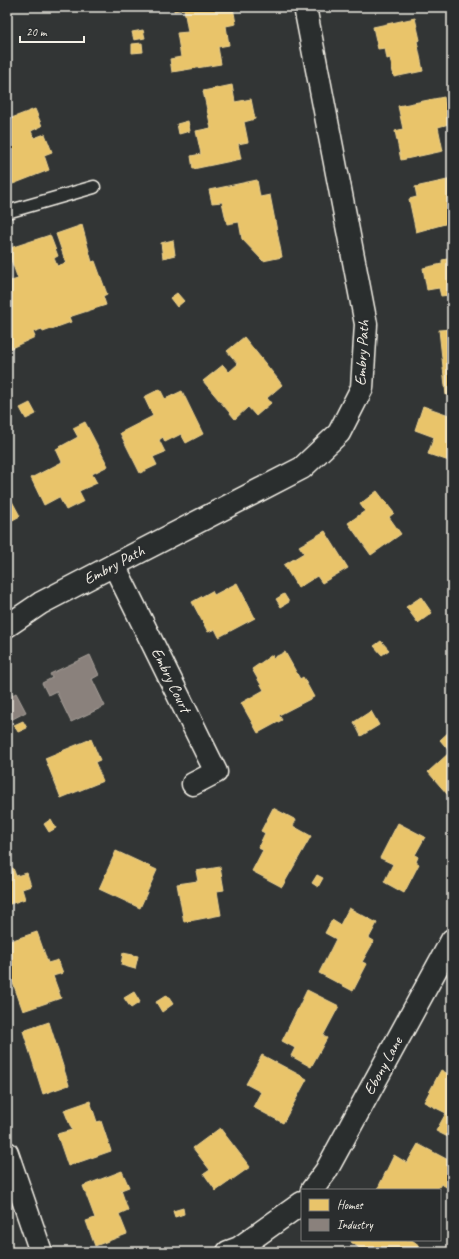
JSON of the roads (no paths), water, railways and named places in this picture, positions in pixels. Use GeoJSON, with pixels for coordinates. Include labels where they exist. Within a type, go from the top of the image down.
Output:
{"type":"FeatureCollection","features":[{"type":"Feature","properties":{"kind":"street","name":"Embry Path"},"geometry":{"type":"LineString","coordinates":[[7,626],[41,604],[114,564],[302,468],[339,433],[362,388],[366,324],[305,7]]}},
{"type":"Feature","properties":{"kind":"street","name":"Embry Court"},"geometry":{"type":"LineString","coordinates":[[114,564],[216,772],[193,784]]}},
{"type":"Feature","properties":{"kind":"street","name":"Ebony Lane"},"geometry":{"type":"LineString","coordinates":[[313,1189],[326,1171],[452,940]]}},
{"type":"Feature","properties":{"kind":"street"},"geometry":{"type":"LineString","coordinates":[[7,1153],[41,1252]]}},
{"type":"Feature","properties":{"kind":"street"},"geometry":{"type":"LineString","coordinates":[[228,1252],[239,1248],[301,1204]]}},
{"type":"Feature","properties":{"kind":"lane"},"geometry":{"type":"LineString","coordinates":[[7,212],[94,187]]}}]}
